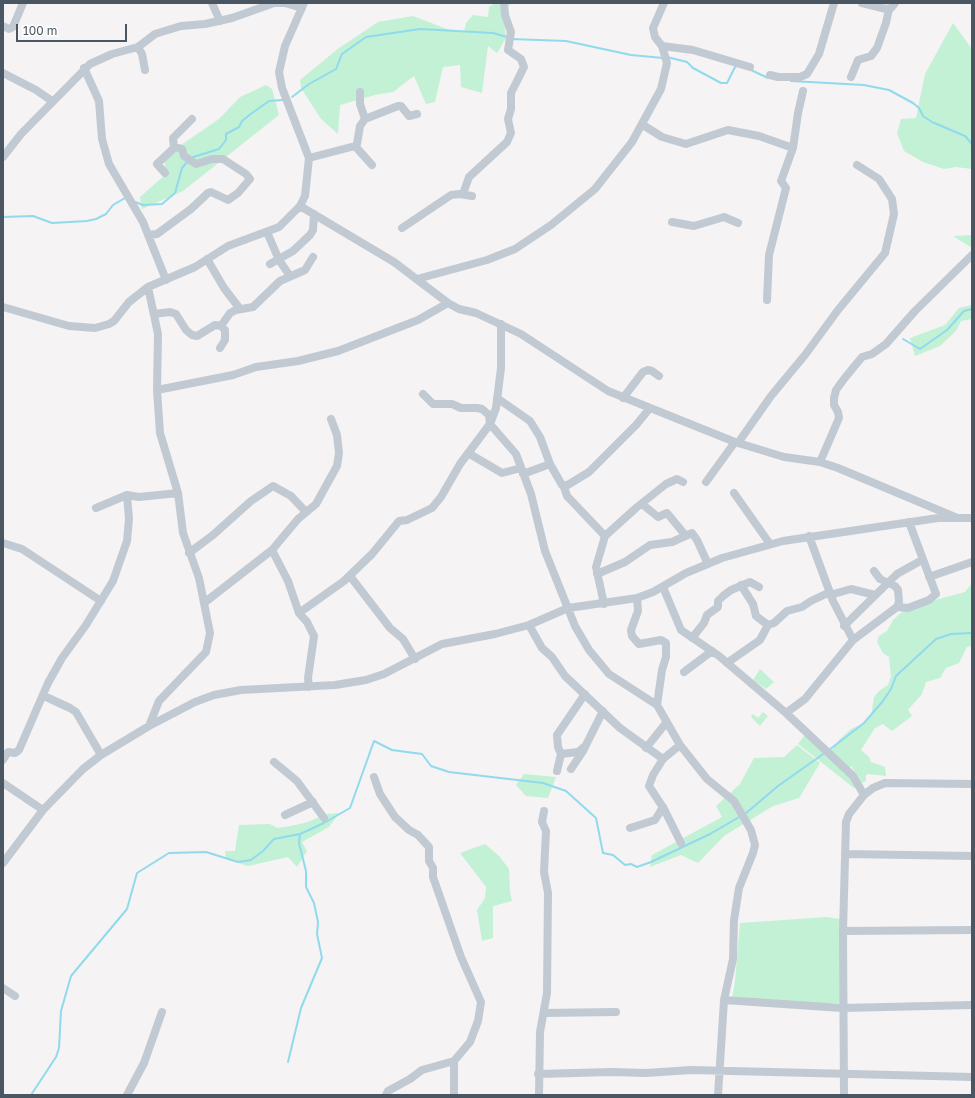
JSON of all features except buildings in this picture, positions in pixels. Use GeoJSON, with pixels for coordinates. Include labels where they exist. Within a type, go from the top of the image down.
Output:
{"type":"FeatureCollection","features":[{"type":"Feature","properties":{"kind":"street"},"geometry":{"type":"LineString","coordinates":[[3,26],[9,29],[13,27],[23,3]]}},
{"type":"Feature","properties":{"kind":"street"},"geometry":{"type":"LineString","coordinates":[[212,3],[220,21]]}},
{"type":"Feature","properties":{"kind":"street"},"geometry":{"type":"LineString","coordinates":[[3,157],[21,134],[84,68],[103,57],[138,47],[155,34],[181,26],[220,21],[274,3],[286,3],[303,6],[285,46],[279,72],[282,88],[309,158],[305,196],[300,206],[279,227],[228,246],[207,259],[166,280],[148,287],[129,302],[114,322],[95,328],[69,326],[3,307]]}},
{"type":"Feature","properties":{"kind":"street"},"geometry":{"type":"LineString","coordinates":[[463,194],[469,177],[507,142],[511,133],[508,119],[511,109],[511,93],[524,66],[521,59],[508,50],[511,32],[505,13],[504,3]]}},
{"type":"Feature","properties":{"kind":"street"},"geometry":{"type":"LineString","coordinates":[[417,279],[487,260],[524,245],[586,198],[595,189],[626,151],[643,125],[661,89],[667,68],[662,46],[655,37],[653,28],[664,3]]}},
{"type":"Feature","properties":{"kind":"street"},"geometry":{"type":"LineString","coordinates":[[770,75],[800,77],[807,74],[819,54],[834,3]]}},
{"type":"Feature","properties":{"kind":"street"},"geometry":{"type":"LineString","coordinates":[[851,77],[858,60],[871,56],[877,48],[892,6],[880,8],[862,3]]}},
{"type":"Feature","properties":{"kind":"street"},"geometry":{"type":"LineString","coordinates":[[662,46],[693,50],[750,67]]}},
{"type":"Feature","properties":{"kind":"street"},"geometry":{"type":"LineString","coordinates":[[138,47],[142,54],[145,70]]}},
{"type":"Feature","properties":{"kind":"street"},"geometry":{"type":"LineString","coordinates":[[84,68],[99,101],[102,139],[107,158],[148,235],[166,280]]}},
{"type":"Feature","properties":{"kind":"street"},"geometry":{"type":"LineString","coordinates":[[3,73],[36,90],[52,101]]}},
{"type":"Feature","properties":{"kind":"street"},"geometry":{"type":"LineString","coordinates":[[767,300],[768,255],[786,188],[781,181],[793,148],[803,91]]}},
{"type":"Feature","properties":{"kind":"street"},"geometry":{"type":"LineString","coordinates":[[360,92],[360,104],[365,119]]}},
{"type":"Feature","properties":{"kind":"street"},"geometry":{"type":"LineString","coordinates":[[309,158],[355,146],[357,144],[360,126],[365,119],[398,106],[401,106],[409,116],[417,114]]}},
{"type":"Feature","properties":{"kind":"street"},"geometry":{"type":"LineString","coordinates":[[174,148],[173,138],[192,118]]}},
{"type":"Feature","properties":{"kind":"street"},"geometry":{"type":"LineString","coordinates":[[643,125],[662,137],[686,144],[728,130],[758,136],[793,148]]}},
{"type":"Feature","properties":{"kind":"street"},"geometry":{"type":"LineString","coordinates":[[355,146],[372,165]]}},
{"type":"Feature","properties":{"kind":"street"},"geometry":{"type":"LineString","coordinates":[[148,235],[157,234],[191,209],[208,192],[228,200],[238,193],[250,179],[246,174],[223,159],[206,160],[196,164],[184,156],[182,148],[174,148],[157,164],[165,173]]}},
{"type":"Feature","properties":{"kind":"street"},"geometry":{"type":"LineString","coordinates":[[706,482],[737,443],[771,396],[805,355],[838,310],[885,253],[894,214],[892,199],[879,179],[857,165]]}},
{"type":"Feature","properties":{"kind":"street"},"geometry":{"type":"LineString","coordinates":[[402,228],[451,195],[463,194],[472,196]]}},
{"type":"Feature","properties":{"kind":"street"},"geometry":{"type":"LineString","coordinates":[[300,206],[394,262],[448,303],[459,309],[476,313],[521,334],[608,391],[737,443],[784,457],[820,462],[958,518]]}},
{"type":"Feature","properties":{"kind":"street"},"geometry":{"type":"LineString","coordinates":[[270,264],[293,251],[310,235],[313,230],[314,214]]}},
{"type":"Feature","properties":{"kind":"street"},"geometry":{"type":"LineString","coordinates":[[672,222],[694,226],[724,216],[738,223]]}},
{"type":"Feature","properties":{"kind":"street"},"geometry":{"type":"LineString","coordinates":[[267,232],[279,260],[290,276]]}},
{"type":"Feature","properties":{"kind":"street"},"geometry":{"type":"LineString","coordinates":[[820,462],[839,418],[838,412],[834,405],[834,398],[836,390],[844,379],[862,357],[872,354],[886,344],[915,310],[972,255]]}},
{"type":"Feature","properties":{"kind":"street"},"geometry":{"type":"LineString","coordinates":[[221,326],[226,317],[240,309],[253,307],[273,286],[290,276],[305,270],[313,257]]}},
{"type":"Feature","properties":{"kind":"street"},"geometry":{"type":"LineString","coordinates":[[207,259],[224,288],[240,309]]}},
{"type":"Feature","properties":{"kind":"street"},"geometry":{"type":"LineString","coordinates":[[148,287],[158,334],[157,390],[160,433],[178,493],[183,533],[199,578],[210,632],[206,652],[159,701],[149,726]]}},
{"type":"Feature","properties":{"kind":"street"},"geometry":{"type":"LineString","coordinates":[[157,390],[233,375],[256,367],[298,361],[338,351],[418,320],[448,303]]}},
{"type":"Feature","properties":{"kind":"street"},"geometry":{"type":"LineString","coordinates":[[154,314],[170,312],[176,314],[186,330],[192,335],[197,336],[215,325],[221,326],[225,330],[225,340],[220,348]]}},
{"type":"Feature","properties":{"kind":"street"},"geometry":{"type":"LineString","coordinates":[[300,613],[350,576],[380,546],[399,521],[404,521],[432,508],[441,497],[460,464],[490,424],[497,398],[501,368],[501,324]]}},
{"type":"Feature","properties":{"kind":"street"},"geometry":{"type":"LineString","coordinates":[[623,398],[643,372],[648,370],[659,376]]}},
{"type":"Feature","properties":{"kind":"street"},"geometry":{"type":"LineString","coordinates":[[423,394],[433,404],[452,404],[461,408],[482,410],[489,415],[490,424],[516,454],[538,519],[545,551],[575,626],[590,650],[609,674],[657,705],[680,746],[707,779],[740,808],[751,830],[755,845],[739,888],[734,920],[732,959],[724,1000],[718,1071],[718,1095]]}},
{"type":"Feature","properties":{"kind":"street"},"geometry":{"type":"LineString","coordinates":[[497,398],[530,421],[540,437],[550,464],[564,487],[567,496],[606,536]]}},
{"type":"Feature","properties":{"kind":"street"},"geometry":{"type":"LineString","coordinates":[[564,487],[589,472],[636,425],[650,408]]}},
{"type":"Feature","properties":{"kind":"street"},"geometry":{"type":"LineString","coordinates":[[204,603],[272,550],[306,512],[316,504],[337,466],[339,453],[337,435],[331,419]]}},
{"type":"Feature","properties":{"kind":"street"},"geometry":{"type":"LineString","coordinates":[[468,453],[502,473],[522,471],[550,464]]}},
{"type":"Feature","properties":{"kind":"street"},"geometry":{"type":"LineString","coordinates":[[604,604],[596,574],[596,564],[606,536],[671,481],[677,479],[683,482]]}},
{"type":"Feature","properties":{"kind":"street"},"geometry":{"type":"LineString","coordinates":[[189,553],[213,535],[251,501],[273,486],[291,496],[306,512]]}},
{"type":"Feature","properties":{"kind":"street"},"geometry":{"type":"LineString","coordinates":[[96,508],[127,495],[139,497],[178,493]]}},
{"type":"Feature","properties":{"kind":"street"},"geometry":{"type":"LineString","coordinates":[[734,493],[770,544]]}},
{"type":"Feature","properties":{"kind":"street"},"geometry":{"type":"LineString","coordinates":[[3,760],[8,752],[15,753],[19,750],[48,684],[62,658],[113,581],[127,541],[129,519],[127,495]]}},
{"type":"Feature","properties":{"kind":"street"},"geometry":{"type":"LineString","coordinates":[[642,504],[658,517],[667,513],[686,536]]}},
{"type":"Feature","properties":{"kind":"street"},"geometry":{"type":"LineString","coordinates":[[3,863],[43,810],[83,769],[101,755],[149,726],[195,702],[214,695],[241,690],[335,685],[366,680],[384,674],[450,642],[495,634],[529,625],[568,608],[604,604],[637,598],[663,587],[686,573],[708,564],[739,552],[770,544],[810,536],[909,522],[972,518]]}},
{"type":"Feature","properties":{"kind":"street"},"geometry":{"type":"LineString","coordinates":[[897,607],[908,608],[933,598],[936,592],[922,560],[909,522]]}},
{"type":"Feature","properties":{"kind":"street"},"geometry":{"type":"LineString","coordinates":[[596,574],[625,562],[650,545],[672,542],[692,533],[708,564]]}},
{"type":"Feature","properties":{"kind":"street"},"geometry":{"type":"LineString","coordinates":[[810,536],[830,594],[844,626],[853,640]]}},
{"type":"Feature","properties":{"kind":"street"},"geometry":{"type":"LineString","coordinates":[[3,544],[22,549],[101,601]]}},
{"type":"Feature","properties":{"kind":"street"},"geometry":{"type":"LineString","coordinates":[[272,550],[288,581],[300,613],[307,622],[314,636],[308,670],[309,686]]}},
{"type":"Feature","properties":{"kind":"street"},"geometry":{"type":"LineString","coordinates":[[844,626],[888,582],[905,569],[922,560]]}},
{"type":"Feature","properties":{"kind":"street"},"geometry":{"type":"LineString","coordinates":[[929,578],[972,562]]}},
{"type":"Feature","properties":{"kind":"street"},"geometry":{"type":"LineString","coordinates":[[786,713],[805,699],[853,640],[897,607],[899,602],[898,590],[888,582],[880,579],[874,571]]}},
{"type":"Feature","properties":{"kind":"street"},"geometry":{"type":"LineString","coordinates":[[350,576],[390,628],[403,639],[415,659]]}},
{"type":"Feature","properties":{"kind":"street"},"geometry":{"type":"LineString","coordinates":[[692,638],[704,623],[707,615],[718,607],[720,599],[741,585],[752,582],[759,587]]}},
{"type":"Feature","properties":{"kind":"street"},"geometry":{"type":"LineString","coordinates":[[741,585],[753,604],[756,616],[768,625]]}},
{"type":"Feature","properties":{"kind":"street"},"geometry":{"type":"LineString","coordinates":[[663,587],[681,630],[727,662],[786,713],[853,776],[864,795]]}},
{"type":"Feature","properties":{"kind":"street"},"geometry":{"type":"LineString","coordinates":[[727,662],[760,640],[768,625],[774,623],[787,611],[802,607],[811,601],[830,594],[851,589],[875,595]]}},
{"type":"Feature","properties":{"kind":"street"},"geometry":{"type":"LineString","coordinates":[[637,598],[638,611],[631,630],[632,636],[639,644],[661,640],[666,643],[666,656],[662,670],[657,705]]}},
{"type":"Feature","properties":{"kind":"street"},"geometry":{"type":"LineString","coordinates":[[529,625],[542,648],[552,657],[560,671],[602,711],[646,748],[663,760]]}},
{"type":"Feature","properties":{"kind":"street"},"geometry":{"type":"LineString","coordinates":[[684,672],[712,651]]}},
{"type":"Feature","properties":{"kind":"street"},"geometry":{"type":"LineString","coordinates":[[557,771],[561,754],[558,747],[558,732],[585,694]]}},
{"type":"Feature","properties":{"kind":"street"},"geometry":{"type":"LineString","coordinates":[[44,696],[76,712],[101,755]]}},
{"type":"Feature","properties":{"kind":"street"},"geometry":{"type":"LineString","coordinates":[[571,769],[586,745],[602,711]]}},
{"type":"Feature","properties":{"kind":"street"},"geometry":{"type":"LineString","coordinates":[[646,748],[666,723]]}},
{"type":"Feature","properties":{"kind":"street"},"geometry":{"type":"LineString","coordinates":[[561,754],[578,752],[586,745]]}},
{"type":"Feature","properties":{"kind":"street"},"geometry":{"type":"LineString","coordinates":[[680,746],[663,760],[653,775],[649,786],[681,843]]}},
{"type":"Feature","properties":{"kind":"street"},"geometry":{"type":"LineString","coordinates":[[274,762],[297,781],[324,818]]}},
{"type":"Feature","properties":{"kind":"street"},"geometry":{"type":"LineString","coordinates":[[374,777],[380,794],[395,817],[409,830],[418,835],[429,847],[429,861],[433,868],[433,877],[461,957],[481,1002],[478,1021],[470,1042],[454,1061],[422,1070],[410,1080],[388,1091],[386,1095]]}},
{"type":"Feature","properties":{"kind":"street"},"geometry":{"type":"LineString","coordinates":[[3,783],[43,810]]}},
{"type":"Feature","properties":{"kind":"street"},"geometry":{"type":"LineString","coordinates":[[844,1095],[842,1008],[843,931],[846,822],[848,814],[864,795],[873,788],[885,783],[972,784]]}},
{"type":"Feature","properties":{"kind":"street"},"geometry":{"type":"LineString","coordinates":[[285,815],[313,802]]}},
{"type":"Feature","properties":{"kind":"street"},"geometry":{"type":"LineString","coordinates":[[630,828],[655,820],[662,807]]}},
{"type":"Feature","properties":{"kind":"street"},"geometry":{"type":"LineString","coordinates":[[539,1095],[538,1074],[540,1032],[547,993],[548,893],[544,872],[546,831],[542,822],[544,811]]}},
{"type":"Feature","properties":{"kind":"street"},"geometry":{"type":"LineString","coordinates":[[846,854],[972,856]]}},
{"type":"Feature","properties":{"kind":"street"},"geometry":{"type":"LineString","coordinates":[[843,931],[972,930]]}},
{"type":"Feature","properties":{"kind":"street"},"geometry":{"type":"LineString","coordinates":[[3,988],[15,996]]}},
{"type":"Feature","properties":{"kind":"street"},"geometry":{"type":"LineString","coordinates":[[724,1000],[842,1008],[972,1005]]}},
{"type":"Feature","properties":{"kind":"street"},"geometry":{"type":"LineString","coordinates":[[127,1095],[144,1063],[162,1012]]}},
{"type":"Feature","properties":{"kind":"street"},"geometry":{"type":"LineString","coordinates":[[544,1013],[616,1012]]}},
{"type":"Feature","properties":{"kind":"street"},"geometry":{"type":"LineString","coordinates":[[454,1061],[454,1095]]}},
{"type":"Feature","properties":{"kind":"street"},"geometry":{"type":"LineString","coordinates":[[538,1074],[718,1071],[972,1077]]}},
{"type":"Feature","properties":{"kind":"green space"},"geometry":{"type":"Polygon","coordinates":[[[495,3],[513,3],[503,8],[506,38],[497,53],[488,46],[482,93],[461,87],[460,65],[443,67],[435,102],[426,104],[414,76],[393,92],[375,95],[340,105],[338,134],[321,119],[301,88],[300,80],[339,48],[378,22],[413,16],[447,29],[464,32],[466,23],[473,15],[488,17],[489,7],[495,3]]]}},
{"type":"Feature","properties":{"kind":"green space"},"geometry":{"type":"Polygon","coordinates":[[[953,23],[972,49],[972,169],[956,167],[944,169],[923,162],[904,151],[897,133],[901,119],[916,118],[925,74],[953,23]]]}},
{"type":"Feature","properties":{"kind":"green space"},"geometry":{"type":"Polygon","coordinates":[[[266,85],[272,89],[279,115],[183,191],[142,209],[140,197],[165,175],[165,156],[219,119],[240,97],[266,85]]]}},
{"type":"Feature","properties":{"kind":"green space"},"geometry":{"type":"Polygon","coordinates":[[[972,235],[972,248],[953,236],[972,235]]]}},
{"type":"Feature","properties":{"kind":"green space"},"geometry":{"type":"Polygon","coordinates":[[[972,305],[972,319],[961,321],[956,331],[940,346],[915,356],[910,338],[945,325],[959,308],[972,305]]]}},
{"type":"Feature","properties":{"kind":"green space"},"geometry":{"type":"Polygon","coordinates":[[[972,583],[972,646],[967,647],[959,663],[946,668],[940,678],[926,682],[922,694],[908,710],[912,716],[892,731],[883,724],[875,728],[861,750],[869,757],[871,762],[885,767],[886,776],[868,774],[866,775],[866,781],[862,783],[851,766],[848,770],[857,785],[854,788],[798,744],[807,732],[832,750],[839,740],[851,729],[864,723],[871,716],[874,697],[879,691],[888,685],[891,676],[889,657],[883,653],[877,642],[879,636],[887,631],[893,620],[903,611],[931,601],[965,592],[972,583]]]}},
{"type":"Feature","properties":{"kind":"green space"},"geometry":{"type":"Polygon","coordinates":[[[760,669],[774,682],[766,689],[753,680],[760,669]]]}},
{"type":"Feature","properties":{"kind":"green space"},"geometry":{"type":"Polygon","coordinates":[[[763,712],[768,716],[760,726],[751,717],[753,714],[758,718],[763,712]]]}},
{"type":"Feature","properties":{"kind":"green space"},"geometry":{"type":"Polygon","coordinates":[[[797,745],[820,763],[799,798],[773,806],[724,836],[698,863],[681,855],[650,867],[652,855],[722,817],[716,806],[740,784],[754,758],[784,757],[797,745]]]}},
{"type":"Feature","properties":{"kind":"green space"},"geometry":{"type":"Polygon","coordinates":[[[524,774],[556,777],[548,798],[526,796],[516,785],[524,774]]]}},
{"type":"Feature","properties":{"kind":"green space"},"geometry":{"type":"Polygon","coordinates":[[[339,813],[329,827],[302,842],[307,851],[297,867],[288,857],[248,866],[226,859],[225,851],[235,851],[239,825],[270,824],[277,828],[308,822],[327,814],[339,813]]]}},
{"type":"Feature","properties":{"kind":"green space"},"geometry":{"type":"Polygon","coordinates":[[[485,844],[499,856],[509,869],[512,901],[493,906],[493,938],[482,941],[477,910],[485,898],[486,887],[460,853],[485,844]]]}},
{"type":"Feature","properties":{"kind":"green space"},"geometry":{"type":"Polygon","coordinates":[[[827,917],[840,919],[845,997],[839,1003],[804,1004],[732,999],[740,923],[827,917]]]}},
{"type":"Feature","properties":{"kind":"waterway"},"geometry":{"type":"LineString","coordinates":[[292,97],[309,84],[336,69],[342,54],[366,37],[420,29],[493,33],[507,37]]}},
{"type":"Feature","properties":{"kind":"waterway"},"geometry":{"type":"LineString","coordinates":[[511,39],[566,41],[631,55],[663,58]]}},
{"type":"Feature","properties":{"kind":"waterway"},"geometry":{"type":"LineString","coordinates":[[667,57],[687,62],[693,68],[721,83],[727,83],[735,67],[737,66]]}},
{"type":"Feature","properties":{"kind":"waterway"},"geometry":{"type":"LineString","coordinates":[[751,70],[768,78]]}},
{"type":"Feature","properties":{"kind":"waterway"},"geometry":{"type":"LineString","coordinates":[[791,81],[864,85],[889,90],[913,103],[919,108],[923,116],[932,122],[965,136],[972,144]]}},
{"type":"Feature","properties":{"kind":"waterway"},"geometry":{"type":"LineString","coordinates":[[190,158],[219,149],[226,140],[226,134],[239,127],[242,121],[252,113],[269,101],[283,100]]}},
{"type":"Feature","properties":{"kind":"waterway"},"geometry":{"type":"LineString","coordinates":[[135,202],[143,205],[162,204],[175,193],[182,168],[188,161]]}},
{"type":"Feature","properties":{"kind":"waterway"},"geometry":{"type":"LineString","coordinates":[[3,217],[33,216],[52,223],[87,221],[96,219],[106,214],[113,205],[125,198],[127,199]]}},
{"type":"Feature","properties":{"kind":"waterway"},"geometry":{"type":"LineString","coordinates":[[903,339],[920,349],[947,330],[964,311],[972,309]]}},
{"type":"Feature","properties":{"kind":"waterway"},"geometry":{"type":"LineString","coordinates":[[829,750],[864,723],[883,701],[891,689],[896,676],[936,639],[951,634],[972,633]]}},
{"type":"Feature","properties":{"kind":"waterway"},"geometry":{"type":"LineString","coordinates":[[31,1095],[56,1057],[59,1048],[61,1011],[71,976],[127,909],[137,873],[169,853],[206,852],[238,862],[251,860],[263,851],[274,839],[300,834],[324,823],[350,808],[374,741],[392,750],[422,754],[431,766],[449,772],[543,783],[566,791],[596,818],[603,853],[613,855],[625,865],[631,864],[637,867],[651,862],[710,834],[741,816]]}},
{"type":"Feature","properties":{"kind":"waterway"},"geometry":{"type":"LineString","coordinates":[[745,814],[778,786],[826,752]]}},
{"type":"Feature","properties":{"kind":"waterway"},"geometry":{"type":"LineString","coordinates":[[288,1062],[301,1008],[322,958],[317,934],[318,922],[314,903],[306,887],[306,871],[299,843],[300,834]]}}]}
